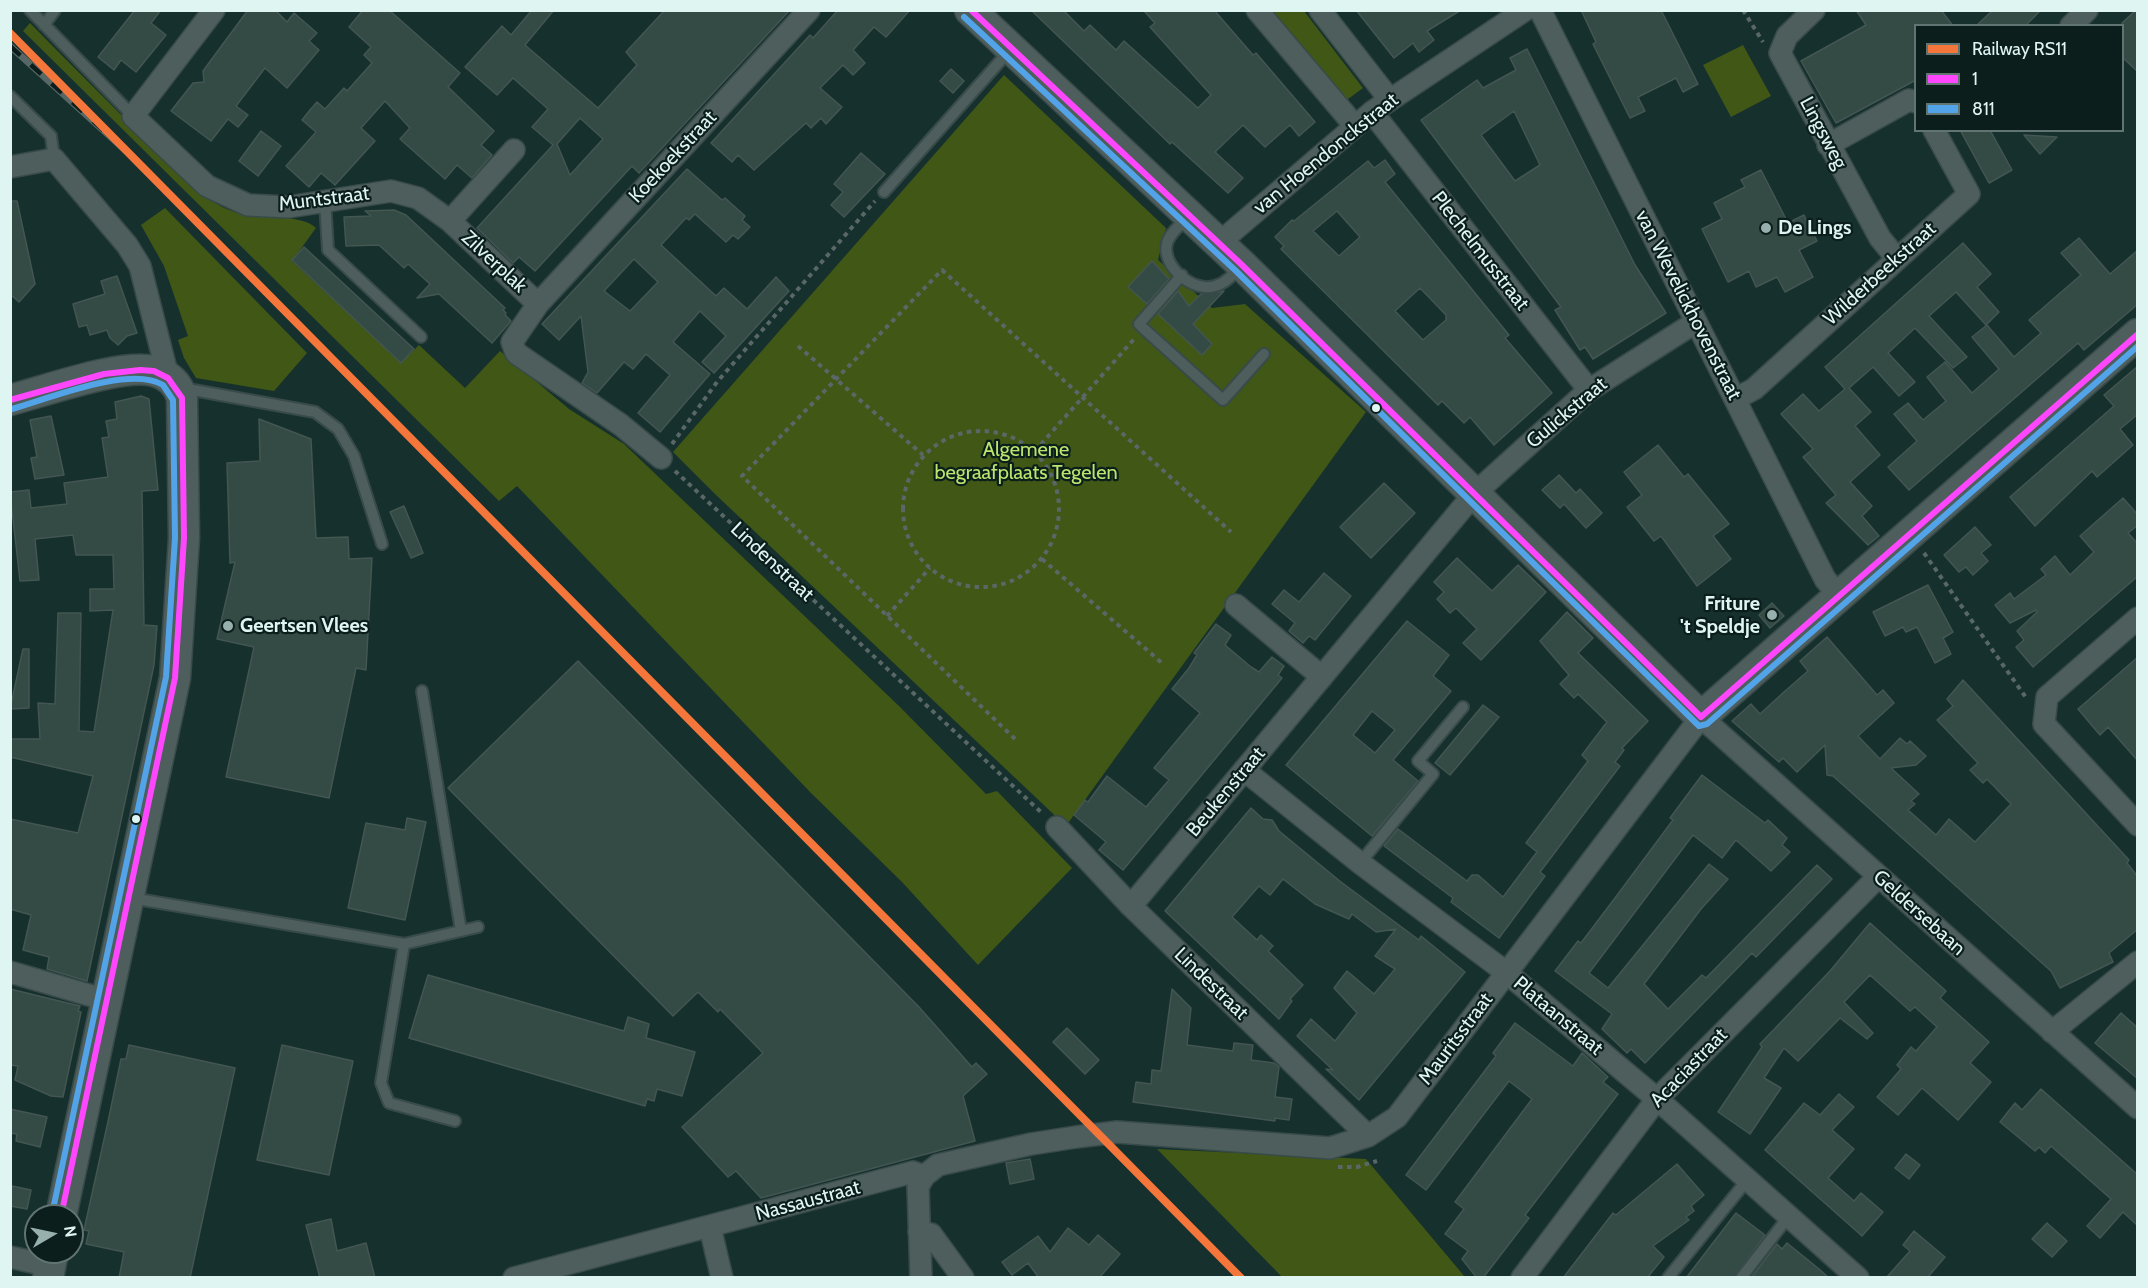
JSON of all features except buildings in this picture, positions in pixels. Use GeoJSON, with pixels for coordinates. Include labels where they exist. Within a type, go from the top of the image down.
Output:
{"type":"FeatureCollection","features":[{"type":"Feature","properties":{"kind":"street"},"geometry":{"type":"LineString","coordinates":[[133,116],[214,10]]}},
{"type":"Feature","properties":{"kind":"street","name":"Koekoekstraat"},"geometry":{"type":"LineString","coordinates":[[538,304],[809,10]]}},
{"type":"Feature","properties":{"kind":"street"},"geometry":{"type":"LineString","coordinates":[[970,10],[1242,264],[1701,717],[2138,334]]}},
{"type":"Feature","properties":{"kind":"street"},"geometry":{"type":"LineString","coordinates":[[1257,10],[1355,126]]}},
{"type":"Feature","properties":{"kind":"street"},"geometry":{"type":"LineString","coordinates":[[1320,10],[1390,100]]}},
{"type":"Feature","properties":{"kind":"street","name":"van Hoendonckstraat"},"geometry":{"type":"LineString","coordinates":[[1219,243],[1372,112],[1525,10]]}},
{"type":"Feature","properties":{"kind":"street","name":"van Wevelickhovenstraat"},"geometry":{"type":"LineString","coordinates":[[1540,10],[1825,579],[1840,597]]}},
{"type":"Feature","properties":{"kind":"street"},"geometry":{"type":"LineString","coordinates":[[1780,53],[1787,36],[1814,10]]}},
{"type":"Feature","properties":{"kind":"street"},"geometry":{"type":"LineString","coordinates":[[2073,24],[2087,10]]}},
{"type":"Feature","properties":{"kind":"street","name":"Lingsweg"},"geometry":{"type":"LineString","coordinates":[[1780,53],[1880,238],[1897,259]]}},
{"type":"Feature","properties":{"kind":"street"},"geometry":{"type":"LineString","coordinates":[[1828,145],[1909,100],[1914,101]]}},
{"type":"Feature","properties":{"kind":"street","name":"Plechelmusstraat"},"geometry":{"type":"LineString","coordinates":[[1372,112],[1589,390]]}},
{"type":"Feature","properties":{"kind":"street","name":"Muntstraat"},"geometry":{"type":"LineString","coordinates":[[133,116],[207,186],[248,205],[288,207],[391,191]]}},
{"type":"Feature","properties":{"kind":"street","name":"Wilderbeekstraat"},"geometry":{"type":"LineString","coordinates":[[1735,399],[1754,389],[1970,194],[1935,132]]}},
{"type":"Feature","properties":{"kind":"street","name":"Zilverplak"},"geometry":{"type":"LineString","coordinates":[[450,221],[514,150]]}},
{"type":"Feature","properties":{"kind":"street"},"geometry":{"type":"LineString","coordinates":[[10,167],[54,159],[127,245],[140,266],[174,382],[182,398],[184,538],[175,678],[64,1204]]}},
{"type":"Feature","properties":{"kind":"street","name":"Zilverplak"},"geometry":{"type":"LineString","coordinates":[[391,191],[418,198],[450,221],[538,304]]}},
{"type":"Feature","properties":{"kind":"street"},"geometry":{"type":"LineString","coordinates":[[538,304],[512,342],[516,354],[621,424],[661,458]]}},
{"type":"Feature","properties":{"kind":"street","name":"Gulickstraat"},"geometry":{"type":"LineString","coordinates":[[1474,494],[1589,390],[1696,322]]}},
{"type":"Feature","properties":{"kind":"street"},"geometry":{"type":"LineString","coordinates":[[10,400],[127,370],[153,371],[174,382]]}},
{"type":"Feature","properties":{"kind":"street","name":"Beukenstraat"},"geometry":{"type":"LineString","coordinates":[[1131,906],[1474,494]]}},
{"type":"Feature","properties":{"kind":"street"},"geometry":{"type":"LineString","coordinates":[[1236,605],[1322,677]]}},
{"type":"Feature","properties":{"kind":"street"},"geometry":{"type":"LineString","coordinates":[[2138,618],[2047,697],[2044,724],[2138,825]]}},
{"type":"Feature","properties":{"kind":"street","name":"Geldersebaan"},"geometry":{"type":"LineString","coordinates":[[1701,717],[2138,1108]]}},
{"type":"Feature","properties":{"kind":"street","name":"Mauritsstraat"},"geometry":{"type":"LineString","coordinates":[[1099,1134],[1117,1132],[1330,1148],[1368,1136],[1397,1117],[1701,717]]}},
{"type":"Feature","properties":{"kind":"street","name":"Plataanstraat"},"geometry":{"type":"LineString","coordinates":[[1245,770],[1360,863],[1507,973],[1657,1099],[1853,1276]]}},
{"type":"Feature","properties":{"kind":"street","name":"Lindestraat"},"geometry":{"type":"LineString","coordinates":[[1057,827],[1131,906],[1368,1136]]}},
{"type":"Feature","properties":{"kind":"street","name":"Acaciastraat"},"geometry":{"type":"LineString","coordinates":[[1522,1278],[1657,1099],[1878,877]]}},
{"type":"Feature","properties":{"kind":"street"},"geometry":{"type":"LineString","coordinates":[[2052,1032],[2138,962]]}},
{"type":"Feature","properties":{"kind":"street"},"geometry":{"type":"LineString","coordinates":[[10,972],[106,1000]]}},
{"type":"Feature","properties":{"kind":"street","name":"Nassaustraat"},"geometry":{"type":"LineString","coordinates":[[514,1278],[913,1172],[924,1176],[938,1165],[1031,1144],[1099,1134]]}},
{"type":"Feature","properties":{"kind":"street"},"geometry":{"type":"LineString","coordinates":[[921,1278],[918,1187],[924,1176]]}},
{"type":"Feature","properties":{"kind":"street"},"geometry":{"type":"LineString","coordinates":[[710,1227],[722,1278]]}},
{"type":"Feature","properties":{"kind":"street"},"geometry":{"type":"LineString","coordinates":[[920,1232],[931,1234],[963,1278]]}},
{"type":"Feature","properties":{"kind":"street"},"geometry":{"type":"LineString","coordinates":[[10,1257],[51,1265]]}},
{"type":"Feature","properties":{"kind":"lane"},"geometry":{"type":"LineString","coordinates":[[30,10],[133,116]]}},
{"type":"Feature","properties":{"kind":"lane"},"geometry":{"type":"LineString","coordinates":[[44,25],[55,10]]}},
{"type":"Feature","properties":{"kind":"lane"},"geometry":{"type":"LineString","coordinates":[[884,192],[1011,49]]}},
{"type":"Feature","properties":{"kind":"lane"},"geometry":{"type":"LineString","coordinates":[[10,96],[51,136],[54,159]]}},
{"type":"Feature","properties":{"kind":"lane"},"geometry":{"type":"LineString","coordinates":[[326,201],[328,250],[421,337]]}},
{"type":"Feature","properties":{"kind":"lane"},"geometry":{"type":"LineString","coordinates":[[1190,215],[1171,235],[1167,247],[1171,264],[1182,275],[1192,284],[1208,287],[1228,280],[1242,264]]}},
{"type":"Feature","properties":{"kind":"lane"},"geometry":{"type":"LineString","coordinates":[[1182,275],[1139,324],[1143,328],[1222,400],[1264,354]]}},
{"type":"Feature","properties":{"kind":"lane"},"geometry":{"type":"LineString","coordinates":[[174,382],[315,412],[338,429],[354,456],[382,544]]}},
{"type":"Feature","properties":{"kind":"lane"},"geometry":{"type":"LineString","coordinates":[[422,691],[461,931]]}},
{"type":"Feature","properties":{"kind":"lane"},"geometry":{"type":"LineString","coordinates":[[1360,863],[1433,774],[1418,761],[1463,707]]}},
{"type":"Feature","properties":{"kind":"lane"},"geometry":{"type":"LineString","coordinates":[[128,898],[404,944],[478,927]]}},
{"type":"Feature","properties":{"kind":"lane"},"geometry":{"type":"LineString","coordinates":[[404,944],[381,1083],[389,1103],[454,1121]]}},
{"type":"Feature","properties":{"kind":"lane"},"geometry":{"type":"LineString","coordinates":[[1668,1278],[1748,1179]]}},
{"type":"Feature","properties":{"kind":"lane"},"geometry":{"type":"LineString","coordinates":[[1741,1278],[1789,1216]]}},
{"type":"Feature","properties":{"kind":"path"},"geometry":{"type":"LineString","coordinates":[[1743,10],[1760,40],[1780,53]]}},
{"type":"Feature","properties":{"kind":"path"},"geometry":{"type":"LineString","coordinates":[[661,458],[717,382],[884,192]]}},
{"type":"Feature","properties":{"kind":"path"},"geometry":{"type":"LineString","coordinates":[[1015,739],[742,476],[942,270],[1081,399],[1231,532]]}},
{"type":"Feature","properties":{"kind":"path"},"geometry":{"type":"LineString","coordinates":[[1035,451],[1143,328]]}},
{"type":"Feature","properties":{"kind":"path"},"geometry":{"type":"LineString","coordinates":[[798,346],[923,455]]}},
{"type":"Feature","properties":{"kind":"path"},"geometry":{"type":"LineString","coordinates":[[990,430],[1014,437],[1035,451],[1050,469],[1058,492],[1060,516],[1054,538],[1042,559],[1023,575],[1000,585],[975,588],[951,582],[930,568],[914,549],[904,526],[903,501],[909,476],[923,455],[942,440],[974,431],[990,430]]}},
{"type":"Feature","properties":{"kind":"path","name":"Lindenstraat"},"geometry":{"type":"LineString","coordinates":[[661,458],[1057,827]]}},
{"type":"Feature","properties":{"kind":"path"},"geometry":{"type":"LineString","coordinates":[[1911,534],[2044,724]]}},
{"type":"Feature","properties":{"kind":"path"},"geometry":{"type":"LineString","coordinates":[[1042,559],[1162,663]]}},
{"type":"Feature","properties":{"kind":"path"},"geometry":{"type":"LineString","coordinates":[[887,616],[930,568]]}},
{"type":"Feature","properties":{"kind":"green space"},"geometry":{"type":"Polygon","coordinates":[[[1268,11],[1304,11],[1363,88],[1344,102],[1268,11]]]}},
{"type":"Feature","properties":{"kind":"green space"},"geometry":{"type":"Polygon","coordinates":[[[30,23],[172,167],[204,196],[216,204],[239,213],[300,220],[316,228],[292,261],[401,363],[419,345],[465,388],[500,351],[569,409],[624,444],[899,706],[986,794],[997,791],[1072,868],[978,965],[902,882],[811,793],[517,486],[499,501],[23,31],[30,23]]]}},
{"type":"Feature","properties":{"kind":"green space"},"geometry":{"type":"Polygon","coordinates":[[[1743,45],[1771,96],[1731,117],[1703,65],[1743,45]]]}},
{"type":"Feature","properties":{"kind":"green space","name":"Algemene begraafplaats Tegelen"},"geometry":{"type":"Polygon","coordinates":[[[1004,75],[1166,228],[1158,260],[1212,308],[1245,304],[1366,412],[1066,826],[673,452],[1004,75]]]}},
{"type":"Feature","properties":{"kind":"green space"},"geometry":{"type":"Polygon","coordinates":[[[165,208],[307,353],[274,391],[196,378],[184,358],[178,340],[188,336],[164,266],[141,225],[165,208]]]}},
{"type":"Feature","properties":{"kind":"green space"},"geometry":{"type":"Polygon","coordinates":[[[1157,1149],[1366,1159],[1465,1277],[1282,1277],[1157,1149]]]}},
{"type":"Feature","properties":{"kind":"railway"},"geometry":{"type":"LineString","coordinates":[[10,46],[134,158]]}},
{"type":"Feature","properties":{"kind":"rail line","name":"RS11"},"geometry":{"type":"LineString","coordinates":[[10,33],[1241,1278]]}},
{"type":"Feature","properties":{"kind":"transit line","name":"1"},"geometry":{"type":"LineString","coordinates":[[971,10],[1242,265],[1701,717]]}},
{"type":"Feature","properties":{"kind":"transit line","name":"811"},"geometry":{"type":"LineString","coordinates":[[964,17],[1236,271],[1699,726],[1707,724],[2138,346]]}},
{"type":"Feature","properties":{"kind":"transit line","name":"1"},"geometry":{"type":"LineString","coordinates":[[1701,717],[2138,334]]}},
{"type":"Feature","properties":{"kind":"transit line","name":"1"},"geometry":{"type":"LineString","coordinates":[[10,400],[104,374],[140,370],[154,371],[168,378],[182,398],[184,538],[175,678],[64,1204]]}},
{"type":"Feature","properties":{"kind":"transit line","name":"811"},"geometry":{"type":"LineString","coordinates":[[12,409],[89,386],[131,379],[149,380],[163,385],[173,400],[175,538],[166,677],[54,1204]]}},
{"type":"Feature","properties":{"kind":"place","name":"De Lings"},"geometry":{"type":"Point","coordinates":[1766,228]}},
{"type":"Feature","properties":{"kind":"place","name":"Friture 't Speldje"},"geometry":{"type":"Point","coordinates":[1772,615]}},
{"type":"Feature","properties":{"kind":"place","name":"Geertsen Vlees"},"geometry":{"type":"Point","coordinates":[228,626]}}]}
